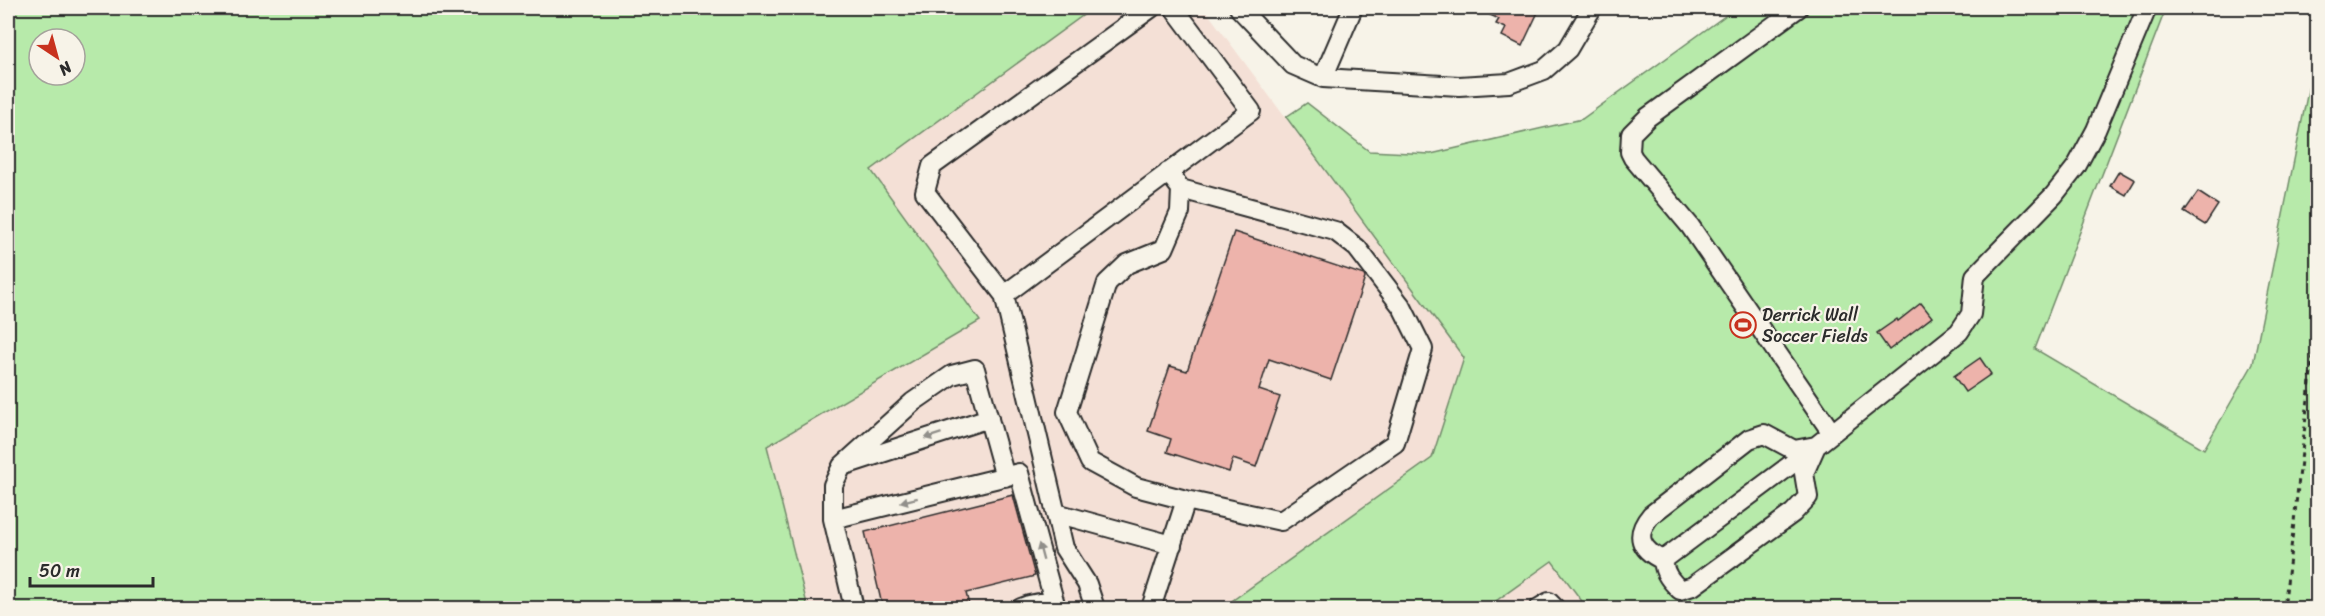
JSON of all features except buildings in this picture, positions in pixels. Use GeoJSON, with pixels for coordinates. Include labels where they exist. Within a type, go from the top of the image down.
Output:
{"type":"FeatureCollection","features":[{"type":"Feature","properties":{"kind":"lane"},"geometry":{"type":"LineString","coordinates":[[1095,609],[1087,584],[1064,548],[1004,295],[925,192],[932,166],[1151,8]]}},
{"type":"Feature","properties":{"kind":"lane"},"geometry":{"type":"LineString","coordinates":[[1004,295],[1251,111],[1174,8]]}},
{"type":"Feature","properties":{"kind":"lane"},"geometry":{"type":"LineString","coordinates":[[1239,8],[1293,65],[1323,78],[1459,86],[1509,83],[1544,70],[1568,49],[1592,8]]}},
{"type":"Feature","properties":{"kind":"lane"},"geometry":{"type":"LineString","coordinates":[[1323,78],[1353,8]]}},
{"type":"Feature","properties":{"kind":"lane"},"geometry":{"type":"LineString","coordinates":[[1798,8],[1648,117],[1631,134],[1630,152],[1636,164],[1690,226],[1832,433]]}},
{"type":"Feature","properties":{"kind":"lane"},"geometry":{"type":"LineString","coordinates":[[1663,560],[1816,446],[1959,332],[1971,314],[1975,276],[2054,195],[2076,167],[2096,130],[2147,8]]}},
{"type":"Feature","properties":{"kind":"lane"},"geometry":{"type":"LineString","coordinates":[[1168,172],[1180,189],[1180,212],[1164,249],[1127,264],[1107,283],[1067,412],[1090,462],[1136,488],[1281,521],[1395,443],[1423,349],[1396,298],[1357,248],[1335,231],[1180,189]]}},
{"type":"Feature","properties":{"kind":"lane"},"geometry":{"type":"LineString","coordinates":[[854,609],[833,519],[833,485],[842,466],[913,402],[952,375],[975,369],[1005,477]]}},
{"type":"Feature","properties":{"kind":"lane"},"geometry":{"type":"LineString","coordinates":[[842,466],[989,418]]}},
{"type":"Feature","properties":{"kind":"lane"},"geometry":{"type":"LineString","coordinates":[[1663,560],[1653,556],[1644,548],[1641,537],[1643,525],[1651,515],[1749,439],[1764,434],[1794,450],[1816,446]]}},
{"type":"Feature","properties":{"kind":"lane"},"geometry":{"type":"LineString","coordinates":[[1663,560],[1664,570],[1680,590],[1693,586],[1784,519],[1808,497],[1804,473],[1816,446]]}},
{"type":"Feature","properties":{"kind":"lane"},"geometry":{"type":"LineString","coordinates":[[833,519],[1019,473],[1055,604],[1029,605],[1022,609]]}},
{"type":"Feature","properties":{"kind":"lane"},"geometry":{"type":"LineString","coordinates":[[1151,609],[1186,500]]}},
{"type":"Feature","properties":{"kind":"lane"},"geometry":{"type":"LineString","coordinates":[[1056,513],[1172,545]]}},
{"type":"Feature","properties":{"kind":"lane"},"geometry":{"type":"LineString","coordinates":[[1539,609],[1549,602],[1555,609]]}},
{"type":"Feature","properties":{"kind":"path"},"geometry":{"type":"LineString","coordinates":[[2284,601],[2318,310]]}},
{"type":"Feature","properties":{"kind":"shaded area"},"geometry":{"type":"Polygon","coordinates":[[[1093,8],[1204,8],[1464,358],[1432,458],[1222,608],[808,608],[767,446],[980,321],[871,170],[1093,8]]]}},
{"type":"Feature","properties":{"kind":"shaded area"},"geometry":{"type":"Polygon","coordinates":[[[1552,561],[1587,608],[1486,608],[1552,561]]]}},
{"type":"Feature","properties":{"kind":"green space"},"geometry":{"type":"Polygon","coordinates":[[[8,8],[1093,8],[871,170],[980,321],[767,446],[808,608],[8,608],[8,8]]]}},
{"type":"Feature","properties":{"kind":"green space","name":"Derrick Wall Soccer Fields"},"geometry":{"type":"Polygon","coordinates":[[[1736,8],[2166,8],[2035,349],[2204,449],[2253,364],[2317,46],[2317,608],[1587,608],[1552,561],[1486,608],[1222,608],[1432,458],[1464,358],[1286,117],[1307,103],[1369,151],[1431,154],[1582,119],[1736,8]]]}},
{"type":"Feature","properties":{"kind":"place","name":"Derrick Wall Soccer Fields"},"geometry":{"type":"Point","coordinates":[1743,325]}}]}
